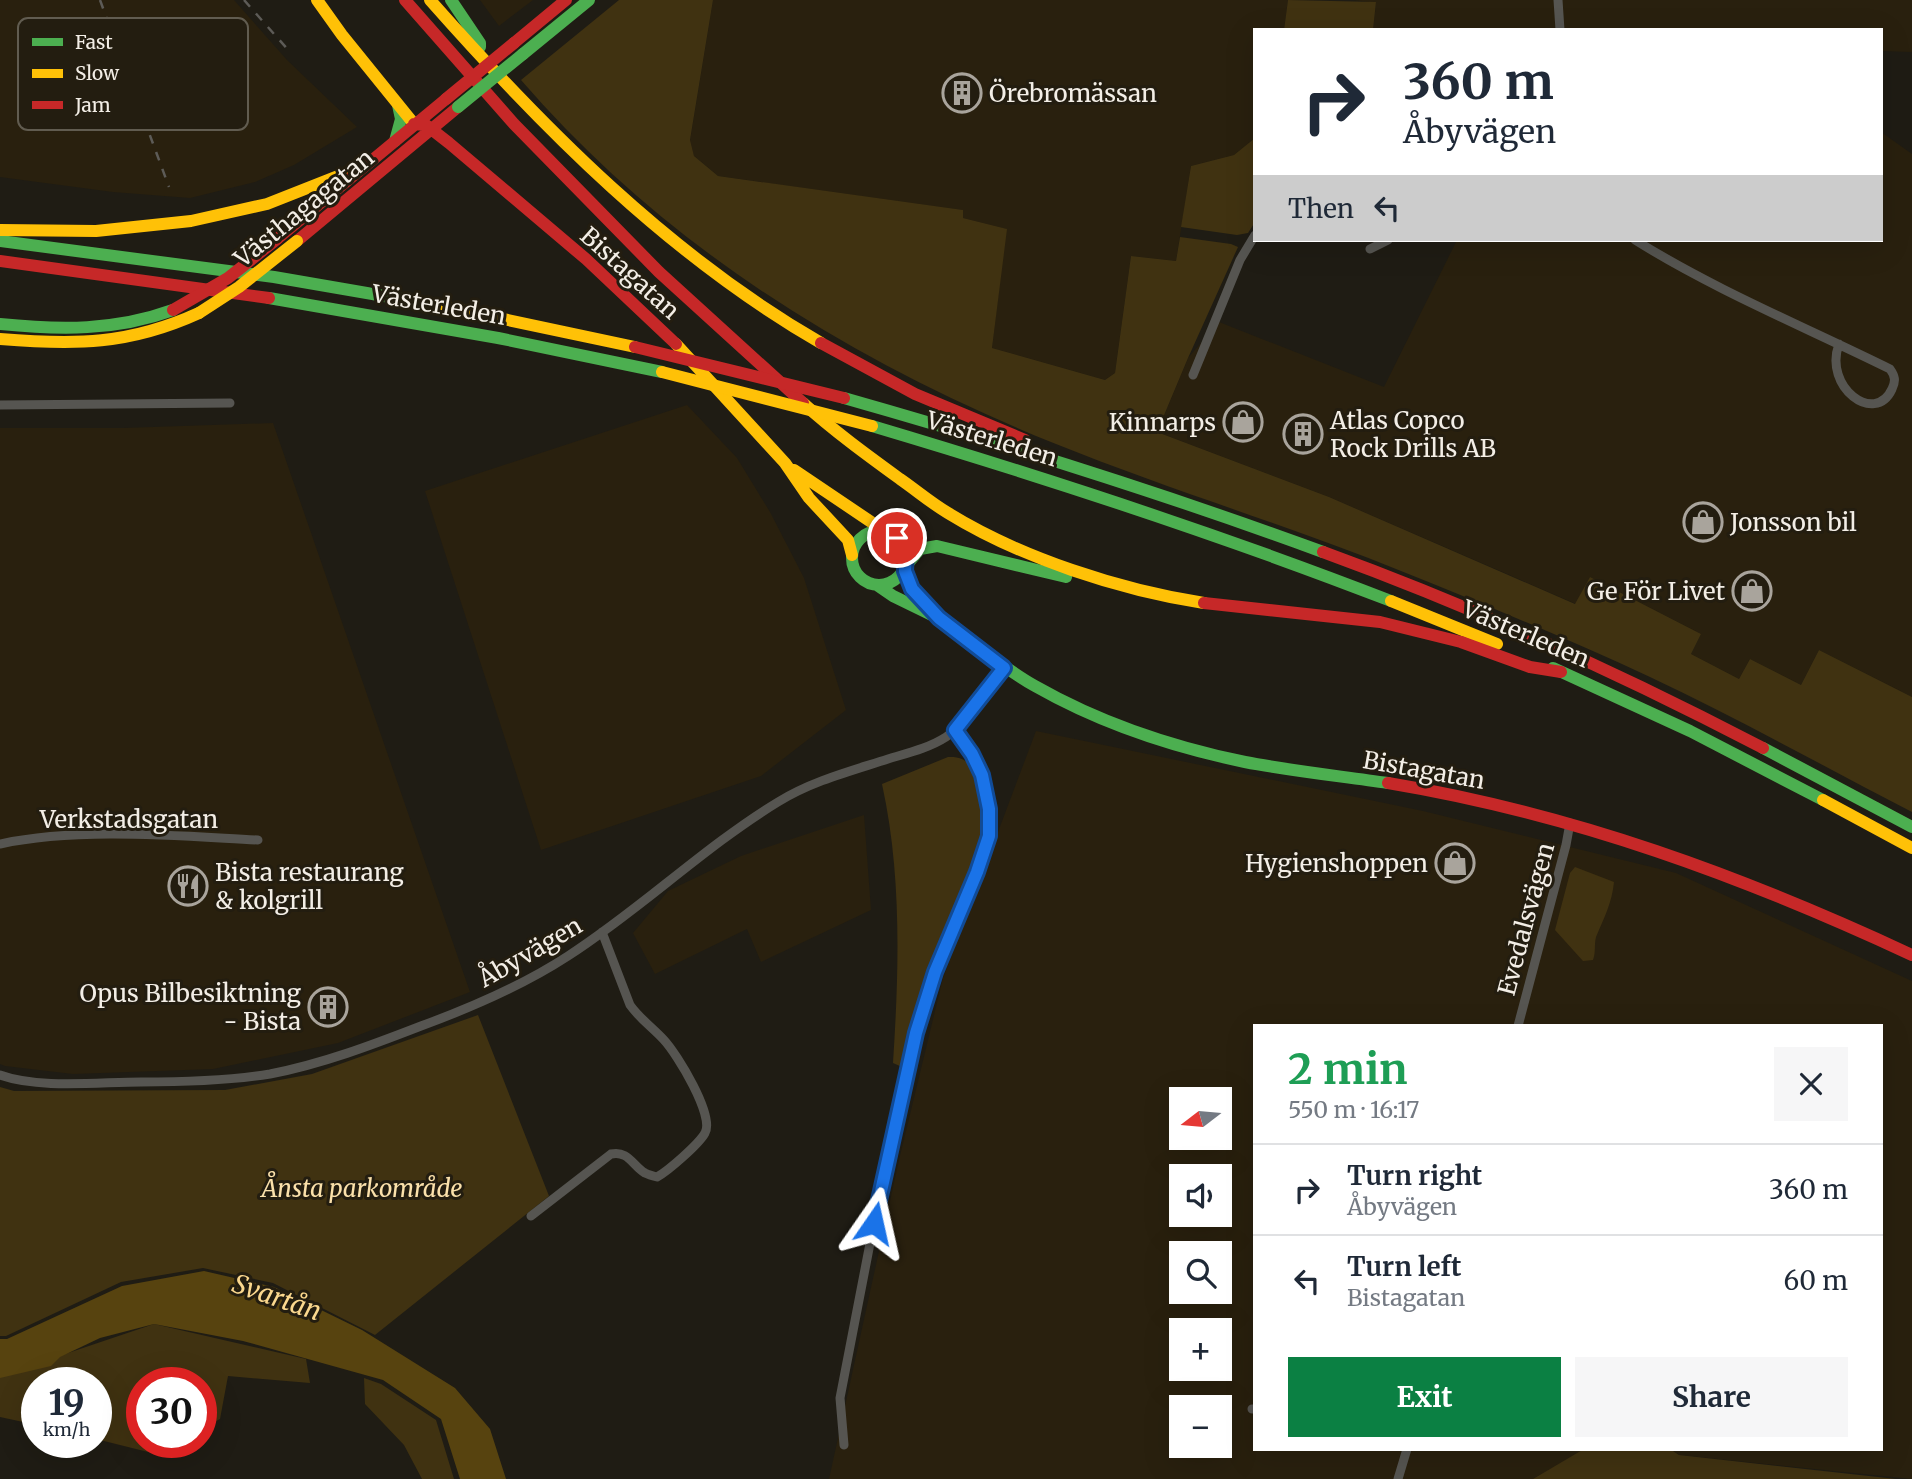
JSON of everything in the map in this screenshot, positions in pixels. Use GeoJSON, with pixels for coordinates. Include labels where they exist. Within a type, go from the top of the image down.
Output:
{"type":"FeatureCollection","features":[{"type":"Feature","properties":{"kind":"main road"},"geometry":{"type":"LineString","coordinates":[[317,0],[397,103],[407,127],[446,99],[566,0]]}},
{"type":"Feature","properties":{"kind":"main road"},"geometry":{"type":"LineString","coordinates":[[405,0],[514,124],[610,224],[734,343],[838,434],[930,502],[982,532],[1048,561],[1139,591],[1230,607],[1395,625],[1461,642],[1530,667],[1561,671]]}},
{"type":"Feature","properties":{"kind":"main road"},"geometry":{"type":"LineString","coordinates":[[430,0],[482,60],[557,137],[624,200],[679,244],[752,298],[828,347],[932,401],[1036,445],[1041,455]]}},
{"type":"Feature","properties":{"kind":"main road"},"geometry":{"type":"LineString","coordinates":[[451,0],[480,43],[482,60]]}},
{"type":"Feature","properties":{"kind":"main road","name":"Västhagagatan"},"geometry":{"type":"LineString","coordinates":[[0,339],[86,344],[118,341],[154,333],[199,313],[239,287],[297,241],[589,0]]}},
{"type":"Feature","properties":{"kind":"main road","name":"Bistagatan"},"geometry":{"type":"LineString","coordinates":[[407,127],[426,125],[638,306],[732,403],[785,463],[809,498],[848,540],[852,555]]}},
{"type":"Feature","properties":{"kind":"main road","name":"Västhagagatan"},"geometry":{"type":"LineString","coordinates":[[0,324],[38,328],[107,328],[142,323],[173,310],[225,280],[395,141],[407,127]]}},
{"type":"Feature","properties":{"kind":"main road"},"geometry":{"type":"LineString","coordinates":[[0,230],[65,232],[183,222],[256,207],[304,191],[346,171],[359,171]]}},
{"type":"Feature","properties":{"kind":"main road","name":"Västerleden"},"geometry":{"type":"LineString","coordinates":[[0,241],[344,289],[635,347],[844,398],[1126,481],[1345,560],[1501,623],[1674,702],[1912,827]]}},
{"type":"Feature","properties":{"kind":"main road","name":"Västerleden"},"geometry":{"type":"LineString","coordinates":[[0,261],[329,306],[522,342],[662,372],[872,426],[1096,493],[1404,605],[1561,671],[1780,777],[1912,848]]}},
{"type":"Feature","properties":{"kind":"main road","name":"Bistagatan"},"geometry":{"type":"LineString","coordinates":[[785,463],[887,533]]}},
{"type":"Feature","properties":{"kind":"main road"},"geometry":{"type":"LineString","coordinates":[[905,568],[906,552],[903,544],[887,533],[874,531],[862,536],[854,545],[852,565],[859,577],[877,585],[894,581],[905,568],[920,549],[937,546],[1056,575],[1139,591]]}},
{"type":"Feature","properties":{"kind":"main road","name":"Bistagatan"},"geometry":{"type":"LineString","coordinates":[[905,568],[912,589],[939,618],[1004,668],[1038,688],[1091,713],[1185,747],[1249,762],[1468,798],[1570,822],[1647,846],[1738,880],[1912,955]]}},
{"type":"Feature","properties":{"kind":"main road","name":"Bistagatan"},"geometry":{"type":"LineString","coordinates":[[877,585],[893,596],[939,618]]}},
{"type":"Feature","properties":{"kind":"street"},"geometry":{"type":"LineString","coordinates":[[1558,0],[1560,28]]}},
{"type":"Feature","properties":{"kind":"street"},"geometry":{"type":"LineString","coordinates":[[1194,375],[1240,260],[1253,238]]}},
{"type":"Feature","properties":{"kind":"street"},"geometry":{"type":"LineString","coordinates":[[1370,249],[1384,242]]}},
{"type":"Feature","properties":{"kind":"street"},"geometry":{"type":"LineString","coordinates":[[1638,242],[1697,276],[1839,344],[1889,369],[1894,374],[1895,382],[1888,399],[1871,404],[1847,392],[1838,378],[1835,360],[1839,344]]}},
{"type":"Feature","properties":{"kind":"street"},"geometry":{"type":"LineString","coordinates":[[0,405],[230,403]]}},
{"type":"Feature","properties":{"kind":"street","name":"Åbyvägen"},"geometry":{"type":"LineString","coordinates":[[0,1075],[12,1080],[40,1082],[198,1082],[246,1077],[298,1068],[339,1057],[486,1001],[532,979],[602,932],[763,811],[804,788],[924,748],[955,730],[1004,668]]}},
{"type":"Feature","properties":{"kind":"street"},"geometry":{"type":"LineString","coordinates":[[845,1445],[840,1398],[906,1075],[935,972],[977,872],[989,836],[989,809],[982,775],[972,754],[955,730]]}},
{"type":"Feature","properties":{"kind":"street","name":"Evedalsvägen"},"geometry":{"type":"LineString","coordinates":[[1519,1024],[1570,822]]}},
{"type":"Feature","properties":{"kind":"street","name":"Verkstadsgatan"},"geometry":{"type":"LineString","coordinates":[[0,844],[40,837],[109,835],[258,840]]}},
{"type":"Feature","properties":{"kind":"street"},"geometry":{"type":"LineString","coordinates":[[531,1216],[611,1154],[626,1156],[645,1173],[657,1177],[667,1171],[706,1132],[707,1123],[688,1074],[664,1040],[630,1005],[602,932]]}},
{"type":"Feature","properties":{"kind":"street"},"geometry":{"type":"LineString","coordinates":[[1398,1479],[1406,1451]]}},
{"type":"Feature","properties":{"kind":"shaded area"},"geometry":{"type":"Polygon","coordinates":[[[0,0],[234,0],[287,60],[357,127],[294,165],[255,182],[190,198],[113,192],[0,177],[0,0]]]}},
{"type":"Feature","properties":{"kind":"shaded area"},"geometry":{"type":"Polygon","coordinates":[[[480,0],[533,0],[499,26],[480,0]]]}},
{"type":"Feature","properties":{"kind":"shaded area"},"geometry":{"type":"Polygon","coordinates":[[[713,0],[1288,0],[1284,28],[1253,28],[1253,140],[1234,155],[1191,166],[1176,261],[1131,256],[1115,373],[1105,380],[992,348],[1006,229],[963,218],[962,210],[718,176],[694,156],[690,141],[713,0]]]}},
{"type":"Feature","properties":{"kind":"shaded area"},"geometry":{"type":"Polygon","coordinates":[[[1354,0],[1912,0],[1912,52],[1883,51],[1883,28],[1373,28],[1376,3],[1354,0]]]}},
{"type":"Feature","properties":{"kind":"shaded area"},"geometry":{"type":"Polygon","coordinates":[[[1883,133],[1912,154],[1912,697],[1819,650],[1801,685],[1750,659],[1739,679],[1691,654],[1701,634],[1590,577],[1576,604],[1329,497],[1157,432],[1188,358],[1219,322],[1384,387],[1456,242],[1883,242],[1883,133]]]}},
{"type":"Feature","properties":{"kind":"shaded area"},"geometry":{"type":"Polygon","coordinates":[[[687,405],[737,458],[770,512],[804,578],[846,710],[761,776],[541,850],[425,491],[687,405]]]}},
{"type":"Feature","properties":{"kind":"shaded area"},"geometry":{"type":"Polygon","coordinates":[[[273,423],[470,992],[338,1043],[213,1069],[73,1074],[0,1064],[0,428],[124,428],[273,423]]]}},
{"type":"Feature","properties":{"kind":"shaded area"},"geometry":{"type":"Polygon","coordinates":[[[1036,731],[1423,811],[1676,873],[1912,981],[1912,1479],[1679,1455],[1673,1451],[1883,1451],[1883,1024],[1253,1024],[1253,1451],[1582,1451],[1533,1479],[829,1479],[899,1160],[943,978],[1036,731]]]}},
{"type":"Feature","properties":{"kind":"shaded area"},"geometry":{"type":"Polygon","coordinates":[[[864,815],[871,910],[761,962],[747,929],[655,974],[633,933],[668,891],[741,856],[864,815]]]}},
{"type":"Feature","properties":{"kind":"green space"},"geometry":{"type":"Polygon","coordinates":[[[619,0],[713,0],[690,140],[694,156],[718,176],[963,210],[963,218],[1007,229],[992,348],[1105,380],[1115,373],[1131,256],[1176,261],[1180,237],[1238,247],[1157,432],[1329,497],[1575,604],[1590,577],[1701,634],[1691,654],[1739,679],[1750,659],[1801,685],[1819,650],[1912,697],[1912,812],[1683,693],[1557,635],[1358,554],[1099,461],[981,412],[836,337],[767,294],[700,247],[637,196],[577,140],[521,80],[619,0]]]}},
{"type":"Feature","properties":{"kind":"green space"},"geometry":{"type":"Polygon","coordinates":[[[1288,0],[1376,2],[1373,28],[1284,28],[1288,0]]]}},
{"type":"Feature","properties":{"kind":"green space"},"geometry":{"type":"Polygon","coordinates":[[[1253,140],[1253,225],[1248,233],[1237,235],[1181,227],[1191,166],[1234,155],[1253,140]]]}},
{"type":"Feature","properties":{"kind":"green space"},"geometry":{"type":"Polygon","coordinates":[[[948,757],[964,760],[973,770],[982,806],[982,831],[970,878],[931,969],[902,1067],[893,1063],[897,993],[896,888],[882,784],[948,757]]]}},
{"type":"Feature","properties":{"kind":"green space"},"geometry":{"type":"Polygon","coordinates":[[[1575,867],[1614,882],[1610,904],[1596,937],[1593,960],[1583,961],[1555,930],[1570,873],[1575,867]]]}},
{"type":"Feature","properties":{"kind":"green space","name":"Ånsta parkområde"},"geometry":{"type":"Polygon","coordinates":[[[478,1015],[549,1196],[375,1335],[273,1283],[203,1268],[121,1282],[6,1336],[0,1336],[0,1087],[14,1091],[225,1090],[312,1074],[478,1015]]]}},
{"type":"Feature","properties":{"kind":"green space"},"geometry":{"type":"Polygon","coordinates":[[[154,1324],[306,1359],[310,1383],[228,1376],[220,1419],[217,1421],[217,1367],[126,1367],[126,1446],[112,1443],[112,1367],[27,1367],[154,1324]]]}},
{"type":"Feature","properties":{"kind":"green space"},"geometry":{"type":"Polygon","coordinates":[[[21,1369],[21,1422],[0,1417],[0,1376],[21,1369]]]}},
{"type":"Feature","properties":{"kind":"green space"},"geometry":{"type":"Polygon","coordinates":[[[364,1378],[381,1384],[436,1420],[454,1479],[422,1479],[404,1445],[365,1404],[364,1378]]]}},
{"type":"Feature","properties":{"kind":"green space"},"geometry":{"type":"Polygon","coordinates":[[[1581,1451],[1673,1451],[1679,1455],[1896,1479],[1533,1479],[1581,1451]]]}},
{"type":"Feature","properties":{"kind":"water","name":"Svartån"},"geometry":{"type":"Polygon","coordinates":[[[204,1271],[274,1287],[362,1330],[455,1388],[490,1429],[506,1479],[460,1479],[441,1419],[383,1380],[243,1341],[154,1324],[100,1338],[60,1357],[51,1366],[21,1367],[21,1373],[0,1378],[0,1339],[7,1339],[122,1286],[204,1271]]]}},
{"type":"Feature","properties":{"kind":"railway"},"geometry":{"type":"LineString","coordinates":[[100,0],[107,18]]}},
{"type":"Feature","properties":{"kind":"railway"},"geometry":{"type":"LineString","coordinates":[[244,0],[290,52]]}},
{"type":"Feature","properties":{"kind":"railway"},"geometry":{"type":"LineString","coordinates":[[148,130],[169,187]]}},
{"type":"Feature","properties":{"kind":"traffic: fast"},"geometry":{"type":"LineString","coordinates":[[451,0],[480,43],[480,47]]}},
{"type":"Feature","properties":{"kind":"traffic: fast"},"geometry":{"type":"LineString","coordinates":[[523,54],[589,0]]}},
{"type":"Feature","properties":{"kind":"traffic: fast"},"geometry":{"type":"LineString","coordinates":[[458,107],[523,54]]}},
{"type":"Feature","properties":{"kind":"traffic: fast"},"geometry":{"type":"LineString","coordinates":[[395,141],[401,119],[398,105]]}},
{"type":"Feature","properties":{"kind":"traffic: fast"},"geometry":{"type":"LineString","coordinates":[[0,241],[274,277],[442,306]]}},
{"type":"Feature","properties":{"kind":"traffic: fast"},"geometry":{"type":"LineString","coordinates":[[269,298],[498,338],[662,372]]}},
{"type":"Feature","properties":{"kind":"traffic: fast"},"geometry":{"type":"LineString","coordinates":[[0,324],[87,327],[130,322],[173,310]]}},
{"type":"Feature","properties":{"kind":"traffic: fast"},"geometry":{"type":"LineString","coordinates":[[844,398],[1085,471],[1323,552]]}},
{"type":"Feature","properties":{"kind":"traffic: fast"},"geometry":{"type":"LineString","coordinates":[[872,426],[1133,508],[1391,601]]}},
{"type":"Feature","properties":{"kind":"traffic: fast"},"geometry":{"type":"LineString","coordinates":[[884,531],[894,535],[902,543],[906,558],[902,573],[894,581],[874,585],[864,581],[856,573],[852,553],[856,543],[864,535],[884,531]]}},
{"type":"Feature","properties":{"kind":"traffic: fast"},"geometry":{"type":"LineString","coordinates":[[906,566],[920,549],[937,546],[1066,577]]}},
{"type":"Feature","properties":{"kind":"traffic: fast"},"geometry":{"type":"LineString","coordinates":[[905,571],[910,582],[932,610],[1001,664],[1035,686],[1085,711],[1137,732],[1218,756],[1280,768],[1388,783]]}},
{"type":"Feature","properties":{"kind":"traffic: fast"},"geometry":{"type":"LineString","coordinates":[[877,585],[932,615]]}},
{"type":"Feature","properties":{"kind":"traffic: fast"},"geometry":{"type":"LineString","coordinates":[[1553,668],[1690,731],[1823,800]]}},
{"type":"Feature","properties":{"kind":"traffic: fast"},"geometry":{"type":"LineString","coordinates":[[1763,748],[1912,827]]}},
{"type":"Feature","properties":{"kind":"traffic: slow"},"geometry":{"type":"LineString","coordinates":[[317,0],[414,124]]}},
{"type":"Feature","properties":{"kind":"traffic: slow"},"geometry":{"type":"LineString","coordinates":[[430,0],[564,142],[661,230],[712,271],[821,343]]}},
{"type":"Feature","properties":{"kind":"traffic: slow"},"geometry":{"type":"LineString","coordinates":[[0,230],[96,231],[191,221],[267,204],[338,176],[358,171]]}},
{"type":"Feature","properties":{"kind":"traffic: slow"},"geometry":{"type":"LineString","coordinates":[[199,313],[239,287],[297,241]]}},
{"type":"Feature","properties":{"kind":"traffic: slow"},"geometry":{"type":"LineString","coordinates":[[442,306],[635,347]]}},
{"type":"Feature","properties":{"kind":"traffic: slow"},"geometry":{"type":"LineString","coordinates":[[0,339],[77,342],[125,337],[173,324],[199,313]]}},
{"type":"Feature","properties":{"kind":"traffic: slow"},"geometry":{"type":"LineString","coordinates":[[676,344],[785,463],[809,498],[848,540],[852,555]]}},
{"type":"Feature","properties":{"kind":"traffic: slow"},"geometry":{"type":"LineString","coordinates":[[662,372],[872,426]]}},
{"type":"Feature","properties":{"kind":"traffic: slow"},"geometry":{"type":"LineString","coordinates":[[803,403],[930,501],[1007,544],[1105,581],[1204,603]]}},
{"type":"Feature","properties":{"kind":"traffic: slow"},"geometry":{"type":"LineString","coordinates":[[794,470],[886,532]]}},
{"type":"Feature","properties":{"kind":"traffic: slow"},"geometry":{"type":"LineString","coordinates":[[1391,601],[1497,644]]}},
{"type":"Feature","properties":{"kind":"traffic: slow"},"geometry":{"type":"LineString","coordinates":[[1823,800],[1912,848]]}},
{"type":"Feature","properties":{"kind":"traffic: jam"},"geometry":{"type":"LineString","coordinates":[[405,0],[514,124],[659,272],[803,403]]}},
{"type":"Feature","properties":{"kind":"traffic: jam"},"geometry":{"type":"LineString","coordinates":[[514,43],[566,0]]}},
{"type":"Feature","properties":{"kind":"traffic: jam"},"geometry":{"type":"LineString","coordinates":[[446,99],[514,43]]}},
{"type":"Feature","properties":{"kind":"traffic: jam"},"geometry":{"type":"LineString","coordinates":[[277,239],[446,99]]}},
{"type":"Feature","properties":{"kind":"traffic: jam"},"geometry":{"type":"LineString","coordinates":[[297,241],[458,107]]}},
{"type":"Feature","properties":{"kind":"traffic: jam"},"geometry":{"type":"LineString","coordinates":[[414,124],[426,125],[449,143],[586,259],[676,344]]}},
{"type":"Feature","properties":{"kind":"traffic: jam"},"geometry":{"type":"LineString","coordinates":[[173,310],[228,278],[277,239]]}},
{"type":"Feature","properties":{"kind":"traffic: jam"},"geometry":{"type":"LineString","coordinates":[[0,261],[269,298]]}},
{"type":"Feature","properties":{"kind":"traffic: jam"},"geometry":{"type":"LineString","coordinates":[[821,343],[915,394],[1025,440]]}},
{"type":"Feature","properties":{"kind":"traffic: jam"},"geometry":{"type":"LineString","coordinates":[[635,347],[844,398]]}},
{"type":"Feature","properties":{"kind":"traffic: jam"},"geometry":{"type":"LineString","coordinates":[[1323,552],[1435,595],[1546,643],[1763,748]]}},
{"type":"Feature","properties":{"kind":"traffic: jam"},"geometry":{"type":"LineString","coordinates":[[1204,603],[1380,622],[1461,642],[1530,667],[1561,672]]}},
{"type":"Feature","properties":{"kind":"traffic: jam"},"geometry":{"type":"LineString","coordinates":[[1388,783],[1524,812],[1656,851],[1785,899],[1912,955]]}},
{"type":"Feature","properties":{"kind":"place","name":"Örebromässan"},"geometry":{"type":"Point","coordinates":[962,93]}},
{"type":"Feature","properties":{"kind":"place","name":"Kinnarps"},"geometry":{"type":"Point","coordinates":[1243,422]}},
{"type":"Feature","properties":{"kind":"place","name":"Atlas Copco Rock Drills AB"},"geometry":{"type":"Point","coordinates":[1303,434]}},
{"type":"Feature","properties":{"kind":"place","name":"Jonsson bil"},"geometry":{"type":"Point","coordinates":[1703,522]}},
{"type":"Feature","properties":{"kind":"place","name":"Ge För Livet"},"geometry":{"type":"Point","coordinates":[1752,591]}},
{"type":"Feature","properties":{"kind":"place","name":"Hygienshoppen"},"geometry":{"type":"Point","coordinates":[1455,863]}},
{"type":"Feature","properties":{"kind":"place","name":"Bista restaurang & kolgrill"},"geometry":{"type":"Point","coordinates":[188,886]}},
{"type":"Feature","properties":{"kind":"place","name":"Opus Bilbesiktning - Bista"},"geometry":{"type":"Point","coordinates":[328,1007]}},
{"type":"Feature","properties":{"kind":"route"},"geometry":{"type":"LineString","coordinates":[[874,1223],[916,1033],[935,972],[986,850],[989,836],[989,809],[982,775],[972,754],[955,730],[1004,668],[939,618],[916,594],[908,583],[905,571],[906,552],[897,538]]}}]}
